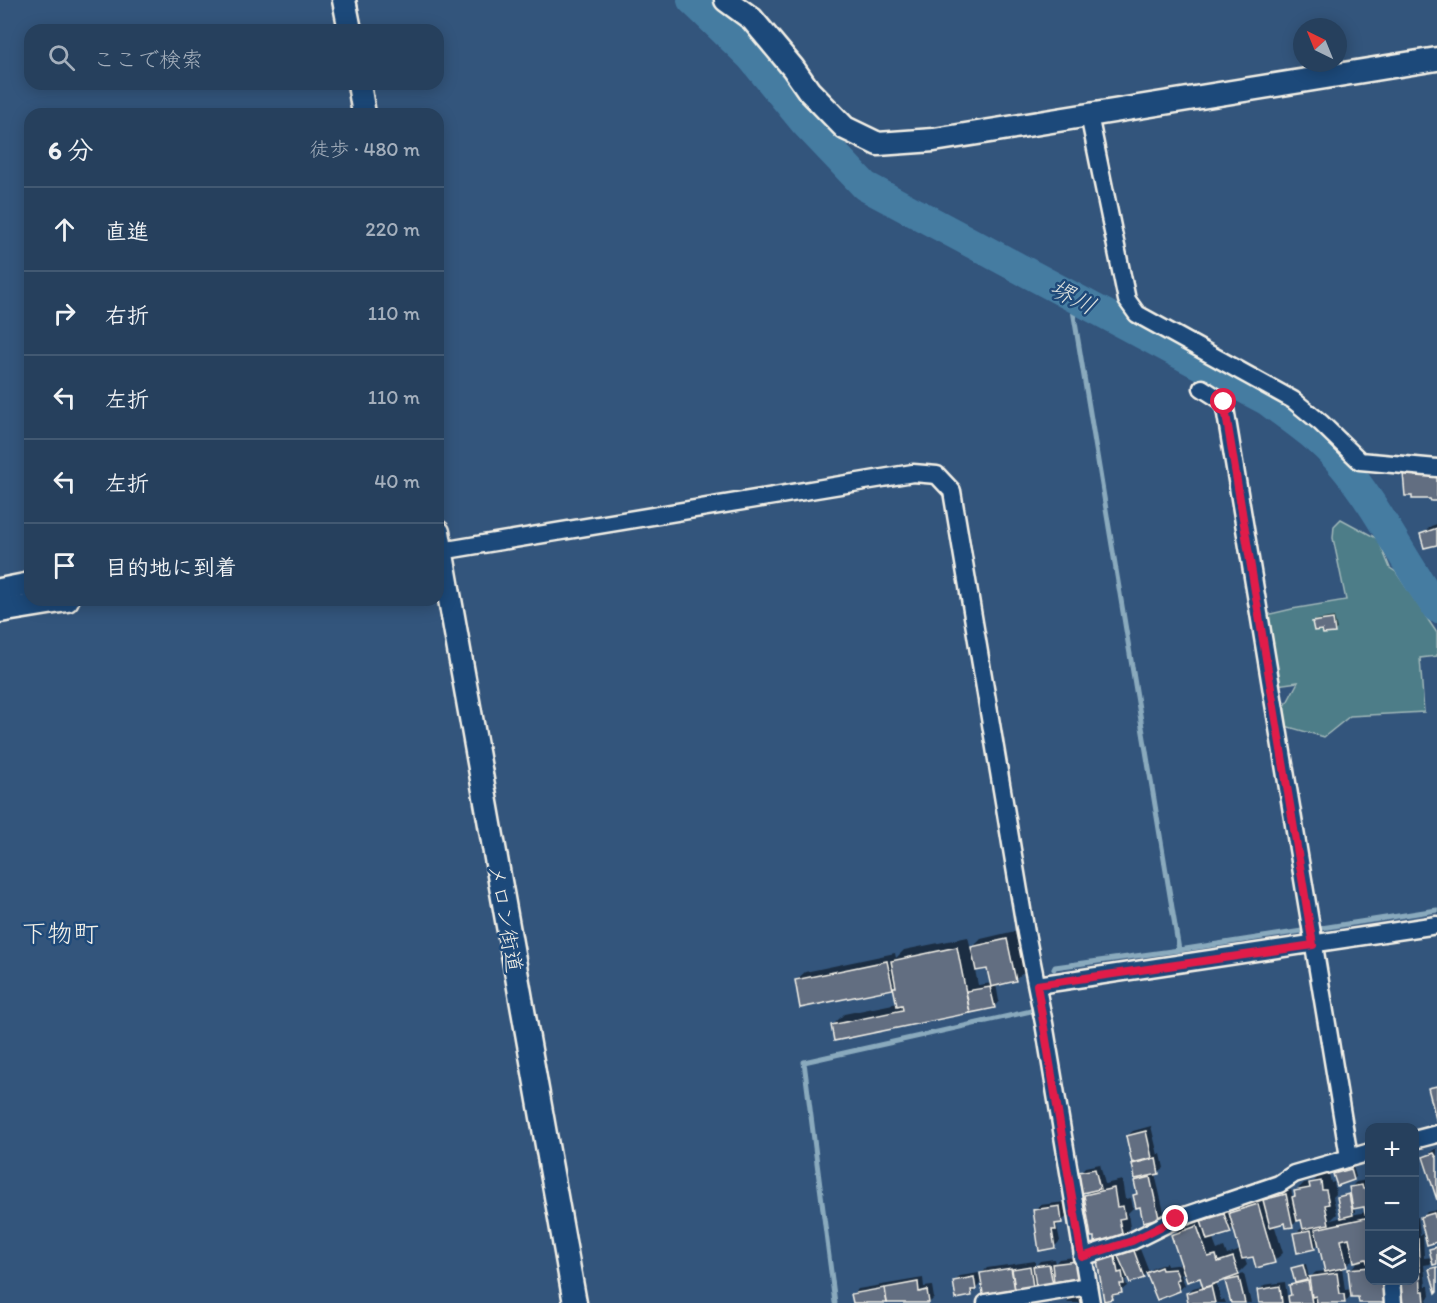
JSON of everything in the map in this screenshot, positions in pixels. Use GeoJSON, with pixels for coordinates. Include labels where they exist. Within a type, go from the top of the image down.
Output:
{"type":"FeatureCollection","features":[{"type":"Feature","properties":{"kind":"street"},"geometry":{"type":"LineString","coordinates":[[344,0],[349,24]]}},
{"type":"Feature","properties":{"kind":"street"},"geometry":{"type":"LineString","coordinates":[[726,0],[752,19],[809,91],[834,118],[845,128],[878,144],[934,140],[1437,59]]}},
{"type":"Feature","properties":{"kind":"street"},"geometry":{"type":"LineString","coordinates":[[360,90],[363,108]]}},
{"type":"Feature","properties":{"kind":"street"},"geometry":{"type":"LineString","coordinates":[[1089,115],[1127,300],[1137,314],[1293,400],[1321,423],[1360,461],[1437,468]]}},
{"type":"Feature","properties":{"kind":"street"},"geometry":{"type":"LineString","coordinates":[[1202,388],[1224,402],[1348,1157]]}},
{"type":"Feature","properties":{"kind":"street"},"geometry":{"type":"LineString","coordinates":[[444,542],[913,473],[937,475],[952,491],[1026,933],[1092,1303]]}},
{"type":"Feature","properties":{"kind":"street","name":"メロン街道"},"geometry":{"type":"LineString","coordinates":[[444,571],[574,1303]]}},
{"type":"Feature","properties":{"kind":"street"},"geometry":{"type":"LineString","coordinates":[[0,590],[24,585]]}},
{"type":"Feature","properties":{"kind":"street"},"geometry":{"type":"LineString","coordinates":[[0,611],[30,606]]}},
{"type":"Feature","properties":{"kind":"street"},"geometry":{"type":"LineString","coordinates":[[1037,985],[1437,925]]}},
{"type":"Feature","properties":{"kind":"street"},"geometry":{"type":"LineString","coordinates":[[1419,1139],[1437,1134]]}},
{"type":"Feature","properties":{"kind":"street"},"geometry":{"type":"LineString","coordinates":[[1082,1257],[1132,1241],[1176,1219],[1279,1184],[1294,1174],[1365,1154]]}},
{"type":"Feature","properties":{"kind":"street"},"geometry":{"type":"LineString","coordinates":[[1392,1285],[1394,1303]]}},
{"type":"Feature","properties":{"kind":"street"},"geometry":{"type":"LineString","coordinates":[[986,1303],[1088,1286]]}},
{"type":"Feature","properties":{"kind":"green space"},"geometry":{"type":"Polygon","coordinates":[[[1341,519],[1378,539],[1390,568],[1396,572],[1437,633],[1437,656],[1420,658],[1424,712],[1350,716],[1324,737],[1285,726],[1282,712],[1298,682],[1277,685],[1266,615],[1346,600],[1333,538],[1334,526],[1341,519]]]}},
{"type":"Feature","properties":{"kind":"building"},"geometry":{"type":"Polygon","coordinates":[[[1415,472],[1415,476],[1437,476],[1437,501],[1412,499],[1412,496],[1405,496],[1403,473],[1415,472]]]}},
{"type":"Feature","properties":{"kind":"building"},"geometry":{"type":"Polygon","coordinates":[[[1437,528],[1437,545],[1424,548],[1420,534],[1437,528]]]}},
{"type":"Feature","properties":{"kind":"building"},"geometry":{"type":"Polygon","coordinates":[[[1333,619],[1335,633],[1323,634],[1322,630],[1314,631],[1312,622],[1333,619]]]}},
{"type":"Feature","properties":{"kind":"building"},"geometry":{"type":"Polygon","coordinates":[[[1007,939],[1016,981],[991,987],[987,969],[976,971],[971,947],[1007,939]]]}},
{"type":"Feature","properties":{"kind":"building"},"geometry":{"type":"Polygon","coordinates":[[[957,947],[970,1013],[834,1041],[831,1025],[903,1010],[902,1005],[897,1006],[891,961],[957,947]]]}},
{"type":"Feature","properties":{"kind":"building"},"geometry":{"type":"Polygon","coordinates":[[[887,961],[893,989],[800,1008],[795,980],[887,961]]]}},
{"type":"Feature","properties":{"kind":"building"},"geometry":{"type":"Polygon","coordinates":[[[990,987],[995,1008],[970,1013],[966,991],[990,987]]]}},
{"type":"Feature","properties":{"kind":"building"},"geometry":{"type":"Polygon","coordinates":[[[1437,1086],[1437,1123],[1428,1088],[1437,1086]]]}},
{"type":"Feature","properties":{"kind":"building"},"geometry":{"type":"Polygon","coordinates":[[[1146,1131],[1152,1158],[1132,1163],[1126,1136],[1146,1131]]]}},
{"type":"Feature","properties":{"kind":"building"},"geometry":{"type":"Polygon","coordinates":[[[1434,1153],[1437,1158],[1437,1200],[1423,1157],[1434,1153]]]}},
{"type":"Feature","properties":{"kind":"building"},"geometry":{"type":"Polygon","coordinates":[[[1156,1158],[1159,1174],[1135,1179],[1132,1164],[1156,1158]]]}},
{"type":"Feature","properties":{"kind":"building"},"geometry":{"type":"Polygon","coordinates":[[[1095,1169],[1100,1189],[1082,1193],[1078,1172],[1095,1169]]]}},
{"type":"Feature","properties":{"kind":"building"},"geometry":{"type":"Polygon","coordinates":[[[1351,1169],[1354,1180],[1337,1186],[1333,1174],[1351,1169]]]}},
{"type":"Feature","properties":{"kind":"building"},"geometry":{"type":"Polygon","coordinates":[[[1150,1177],[1159,1218],[1143,1222],[1140,1207],[1136,1208],[1133,1195],[1137,1194],[1134,1181],[1150,1177]]]}},
{"type":"Feature","properties":{"kind":"building"},"geometry":{"type":"Polygon","coordinates":[[[1321,1181],[1322,1190],[1326,1190],[1329,1204],[1325,1205],[1329,1224],[1303,1229],[1301,1220],[1297,1221],[1292,1197],[1295,1196],[1294,1191],[1310,1188],[1309,1183],[1321,1181]]]}},
{"type":"Feature","properties":{"kind":"building"},"geometry":{"type":"Polygon","coordinates":[[[1362,1185],[1365,1189],[1365,1214],[1364,1207],[1353,1209],[1349,1187],[1362,1185]]]}},
{"type":"Feature","properties":{"kind":"building"},"geometry":{"type":"Polygon","coordinates":[[[1114,1188],[1117,1207],[1123,1206],[1125,1218],[1119,1219],[1123,1238],[1094,1242],[1094,1237],[1091,1237],[1084,1195],[1114,1188]]]}},
{"type":"Feature","properties":{"kind":"building"},"geometry":{"type":"Polygon","coordinates":[[[1286,1194],[1293,1227],[1286,1228],[1285,1223],[1270,1227],[1263,1200],[1286,1194]]]}},
{"type":"Feature","properties":{"kind":"building"},"geometry":{"type":"Polygon","coordinates":[[[1349,1194],[1353,1215],[1341,1218],[1337,1197],[1349,1194]]]}},
{"type":"Feature","properties":{"kind":"building"},"geometry":{"type":"Polygon","coordinates":[[[1258,1204],[1275,1263],[1256,1268],[1253,1257],[1242,1259],[1229,1213],[1258,1204]]]}},
{"type":"Feature","properties":{"kind":"building"},"geometry":{"type":"Polygon","coordinates":[[[1060,1206],[1062,1223],[1055,1224],[1056,1230],[1052,1230],[1055,1248],[1039,1251],[1033,1210],[1060,1206]]]}},
{"type":"Feature","properties":{"kind":"building"},"geometry":{"type":"Polygon","coordinates":[[[1434,1213],[1437,1242],[1427,1245],[1420,1217],[1434,1213]]]}},
{"type":"Feature","properties":{"kind":"building"},"geometry":{"type":"Polygon","coordinates":[[[1224,1214],[1231,1233],[1207,1240],[1201,1221],[1224,1214]]]}},
{"type":"Feature","properties":{"kind":"building"},"geometry":{"type":"Polygon","coordinates":[[[1365,1218],[1365,1259],[1354,1262],[1349,1238],[1341,1240],[1347,1267],[1325,1272],[1315,1229],[1365,1218]]]}},
{"type":"Feature","properties":{"kind":"building"},"geometry":{"type":"Polygon","coordinates":[[[1197,1226],[1208,1257],[1216,1255],[1218,1262],[1233,1257],[1239,1275],[1203,1288],[1200,1278],[1187,1282],[1171,1235],[1197,1226]]]}},
{"type":"Feature","properties":{"kind":"building"},"geometry":{"type":"Polygon","coordinates":[[[1311,1230],[1315,1249],[1297,1253],[1293,1233],[1311,1230]]]}},
{"type":"Feature","properties":{"kind":"building"},"geometry":{"type":"Polygon","coordinates":[[[1437,1247],[1437,1264],[1433,1265],[1429,1249],[1437,1247]]]}},
{"type":"Feature","properties":{"kind":"building"},"geometry":{"type":"Polygon","coordinates":[[[1133,1248],[1144,1278],[1130,1283],[1117,1254],[1133,1248]]]}},
{"type":"Feature","properties":{"kind":"building"},"geometry":{"type":"Polygon","coordinates":[[[1115,1257],[1118,1273],[1122,1272],[1124,1284],[1120,1284],[1122,1293],[1112,1295],[1113,1299],[1104,1301],[1097,1260],[1115,1257]]]}},
{"type":"Feature","properties":{"kind":"building"},"geometry":{"type":"Polygon","coordinates":[[[1076,1261],[1078,1278],[1054,1282],[1052,1264],[1076,1261]]]}},
{"type":"Feature","properties":{"kind":"building"},"geometry":{"type":"Polygon","coordinates":[[[1049,1264],[1053,1284],[1036,1287],[1033,1266],[1049,1264]]]}},
{"type":"Feature","properties":{"kind":"building"},"geometry":{"type":"Polygon","coordinates":[[[1303,1265],[1307,1280],[1295,1283],[1291,1268],[1303,1265]]]}},
{"type":"Feature","properties":{"kind":"building"},"geometry":{"type":"Polygon","coordinates":[[[1030,1266],[1033,1287],[1015,1290],[1012,1269],[1030,1266]]]}},
{"type":"Feature","properties":{"kind":"building"},"geometry":{"type":"Polygon","coordinates":[[[1161,1267],[1162,1270],[1175,1269],[1180,1291],[1157,1300],[1146,1273],[1161,1267]]]}},
{"type":"Feature","properties":{"kind":"building"},"geometry":{"type":"Polygon","coordinates":[[[1365,1267],[1365,1285],[1388,1285],[1390,1303],[1359,1303],[1358,1297],[1351,1297],[1348,1269],[1365,1267]]]}},
{"type":"Feature","properties":{"kind":"building"},"geometry":{"type":"Polygon","coordinates":[[[1437,1267],[1437,1292],[1436,1293],[1429,1269],[1437,1267]]]}},
{"type":"Feature","properties":{"kind":"building"},"geometry":{"type":"Polygon","coordinates":[[[1011,1268],[1015,1290],[983,1294],[980,1273],[1011,1268]]]}},
{"type":"Feature","properties":{"kind":"building"},"geometry":{"type":"Polygon","coordinates":[[[1420,1268],[1421,1291],[1424,1291],[1425,1303],[1398,1303],[1397,1285],[1419,1285],[1420,1268]]]}},
{"type":"Feature","properties":{"kind":"building"},"geometry":{"type":"Polygon","coordinates":[[[1337,1273],[1340,1294],[1344,1294],[1345,1303],[1317,1303],[1316,1296],[1312,1297],[1309,1277],[1337,1273]]]}},
{"type":"Feature","properties":{"kind":"building"},"geometry":{"type":"Polygon","coordinates":[[[974,1277],[976,1290],[971,1290],[972,1296],[956,1299],[953,1281],[974,1277]]]}},
{"type":"Feature","properties":{"kind":"building"},"geometry":{"type":"Polygon","coordinates":[[[1239,1278],[1245,1303],[1231,1303],[1225,1281],[1239,1278]]]}},
{"type":"Feature","properties":{"kind":"building"},"geometry":{"type":"Polygon","coordinates":[[[1308,1281],[1312,1303],[1289,1303],[1288,1296],[1291,1295],[1289,1285],[1308,1281]]]}},
{"type":"Feature","properties":{"kind":"building"},"geometry":{"type":"Polygon","coordinates":[[[918,1282],[919,1292],[927,1290],[929,1303],[887,1303],[885,1288],[918,1282]]]}},
{"type":"Feature","properties":{"kind":"building"},"geometry":{"type":"Polygon","coordinates":[[[1211,1286],[1215,1303],[1188,1303],[1186,1293],[1211,1286]]]}},
{"type":"Feature","properties":{"kind":"building"},"geometry":{"type":"Polygon","coordinates":[[[1280,1286],[1282,1303],[1259,1303],[1257,1290],[1280,1286]]]}},
{"type":"Feature","properties":{"kind":"building"},"geometry":{"type":"Polygon","coordinates":[[[884,1288],[887,1303],[853,1303],[851,1294],[884,1288]]]}},
{"type":"Feature","properties":{"kind":"waterway","name":"堺川"},"geometry":{"type":"LineString","coordinates":[[692,0],[751,57],[806,124],[865,186],[1266,400],[1305,429],[1332,453],[1354,479],[1437,608]]}},
{"type":"Feature","properties":{"kind":"waterway"},"geometry":{"type":"LineString","coordinates":[[1071,298],[1179,950],[1437,910]]}},
{"type":"Feature","properties":{"kind":"waterway"},"geometry":{"type":"LineString","coordinates":[[1054,969],[1055,967],[1179,950]]}},
{"type":"Feature","properties":{"kind":"waterway"},"geometry":{"type":"LineString","coordinates":[[835,1303],[804,1062],[1031,1011],[1036,1003]]}},
{"type":"Feature","properties":{"kind":"district","name":"下物町"},"geometry":{"type":"Point","coordinates":[60,933]}},
{"type":"Feature","properties":{"kind":"route"},"geometry":{"type":"LineString","coordinates":[[1176,1219],[1132,1241],[1082,1257],[1037,985],[1313,945],[1224,402]]}}]}
